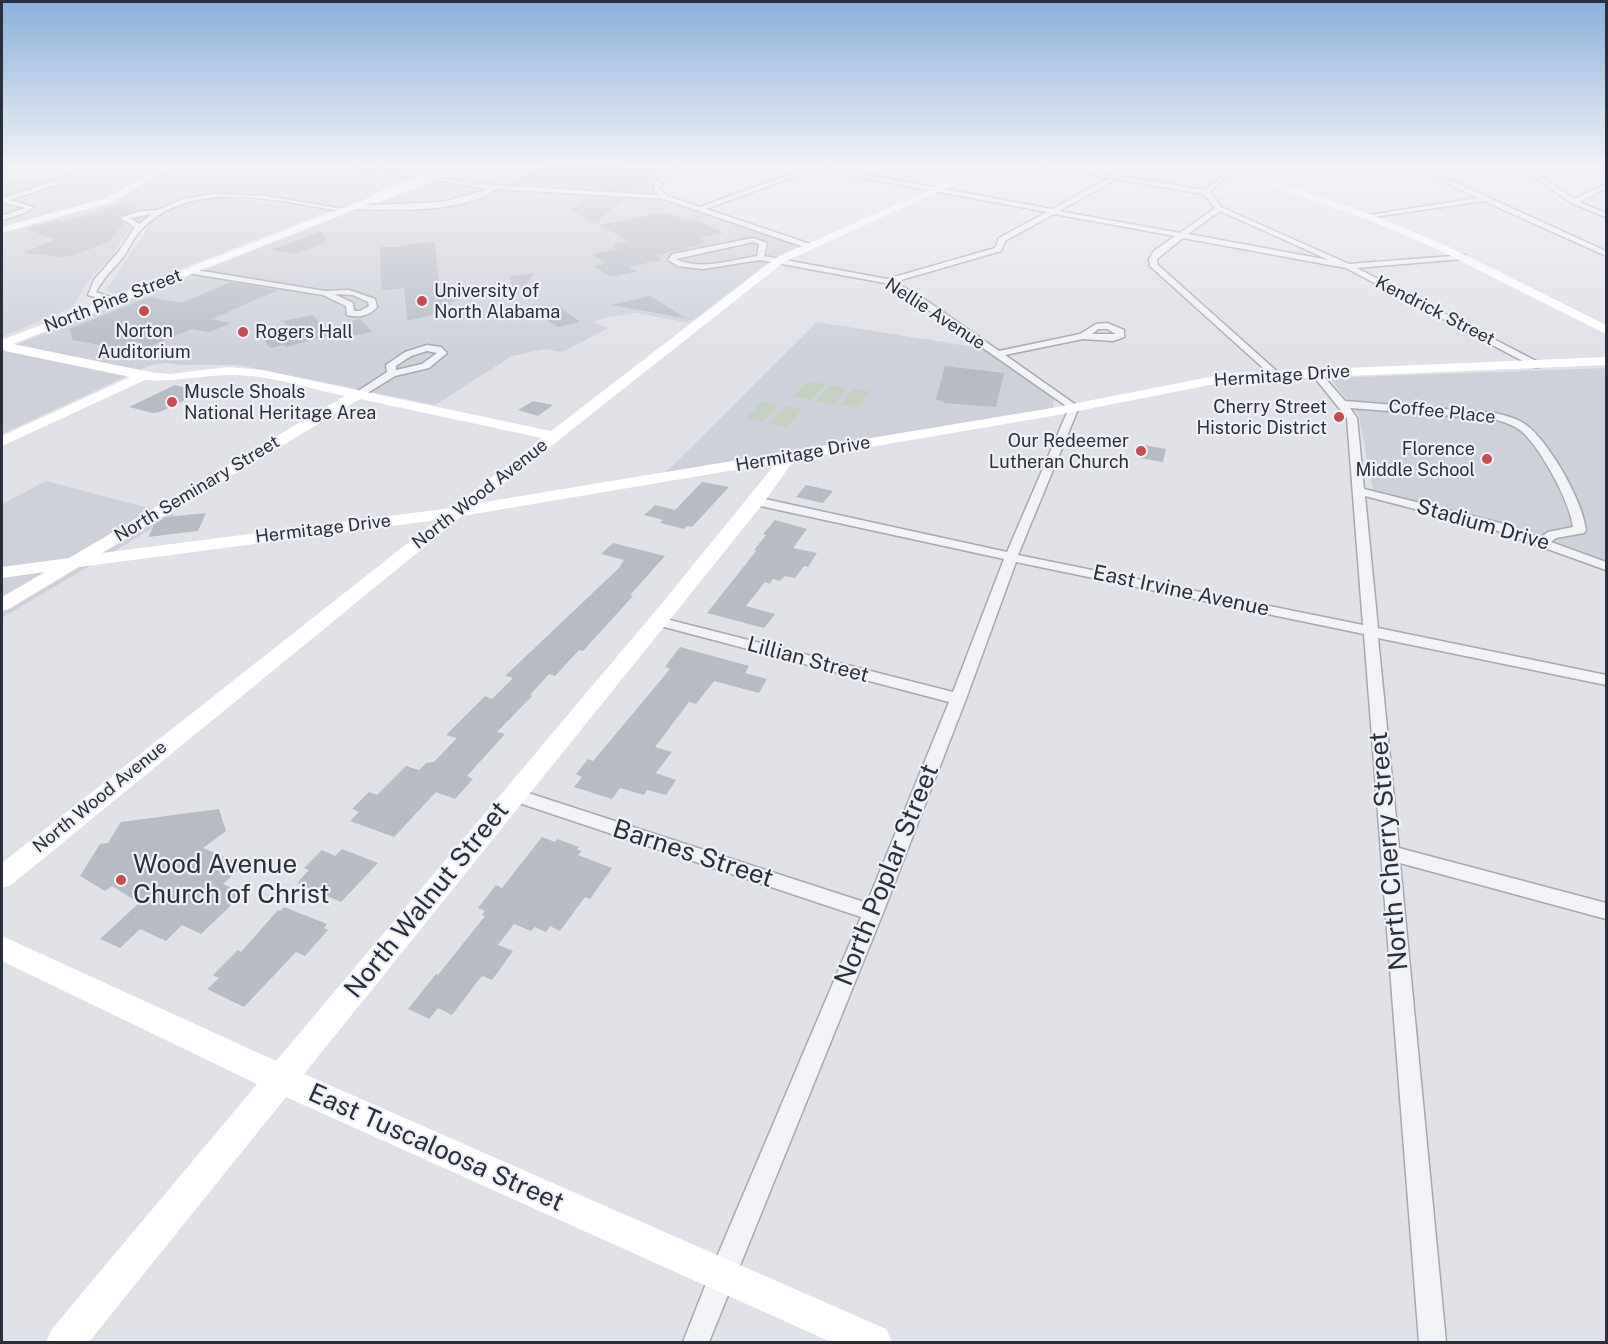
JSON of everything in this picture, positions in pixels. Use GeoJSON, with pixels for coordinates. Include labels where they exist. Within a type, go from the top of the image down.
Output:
{"type":"FeatureCollection","features":[{"type":"Feature","properties":{"kind":"street"},"geometry":{"type":"LineString","coordinates":[[112,301],[91,293],[95,283],[123,252],[140,228]]}},
{"type":"Feature","properties":{"kind":"street","name":"North Pine Street"},"geometry":{"type":"LineString","coordinates":[[2,343],[301,228]]}},
{"type":"Feature","properties":{"kind":"street"},"geometry":{"type":"LineString","coordinates":[[754,228],[807,246]]}},
{"type":"Feature","properties":{"kind":"street","name":"North Wood Avenue"},"geometry":{"type":"LineString","coordinates":[[2,877],[457,512],[780,260],[849,228]]}},
{"type":"Feature","properties":{"kind":"street"},"geometry":{"type":"LineString","coordinates":[[887,281],[998,249],[1002,240],[1024,228]]}},
{"type":"Feature","properties":{"kind":"street"},"geometry":{"type":"LineString","coordinates":[[1136,228],[1348,266],[1462,257]]}},
{"type":"Feature","properties":{"kind":"street"},"geometry":{"type":"LineString","coordinates":[[1192,228],[1157,253],[1153,259],[1154,266],[1275,374]]}},
{"type":"Feature","properties":{"kind":"street","name":"Kendrick Street"},"geometry":{"type":"LineString","coordinates":[[1263,228],[1348,266],[1537,365]]}},
{"type":"Feature","properties":{"kind":"street"},"geometry":{"type":"LineString","coordinates":[[1394,228],[1462,257],[1606,330]]}},
{"type":"Feature","properties":{"kind":"street"},"geometry":{"type":"LineString","coordinates":[[1548,228],[1606,254]]}},
{"type":"Feature","properties":{"kind":"street","name":"Nellie Avenue"},"geometry":{"type":"LineString","coordinates":[[760,258],[763,243],[758,240],[675,256],[672,260],[679,264],[705,266],[760,258],[887,281],[917,298],[1074,407]]}},
{"type":"Feature","properties":{"kind":"street"},"geometry":{"type":"LineString","coordinates":[[190,271],[325,293],[350,305],[350,312],[354,314],[368,311],[373,307],[372,301],[366,297],[337,290],[325,293]]}},
{"type":"Feature","properties":{"kind":"street"},"geometry":{"type":"LineString","coordinates":[[997,354],[1083,336]]}},
{"type":"Feature","properties":{"kind":"street"},"geometry":{"type":"LineString","coordinates":[[2,343],[10,348],[151,373],[190,376]]}},
{"type":"Feature","properties":{"kind":"street"},"geometry":{"type":"LineString","coordinates":[[427,348],[438,349],[442,353],[438,359],[423,367],[392,373],[391,365],[406,354],[427,348]]}},
{"type":"Feature","properties":{"kind":"street","name":"Hermitage Drive"},"geometry":{"type":"LineString","coordinates":[[2,572],[457,512],[1074,407],[1197,383],[1275,374],[1606,361]]}},
{"type":"Feature","properties":{"kind":"street"},"geometry":{"type":"LineString","coordinates":[[2,441],[151,373],[233,366],[262,374]]}},
{"type":"Feature","properties":{"kind":"street"},"geometry":{"type":"LineString","coordinates":[[128,390],[190,376],[228,371],[262,374],[553,436]]}},
{"type":"Feature","properties":{"kind":"street"},"geometry":{"type":"LineString","coordinates":[[2,452],[128,390],[151,373]]}},
{"type":"Feature","properties":{"kind":"street","name":"North Seminary Street"},"geometry":{"type":"LineString","coordinates":[[2,605],[392,373]]}},
{"type":"Feature","properties":{"kind":"street","name":"North Cherry Street"},"geometry":{"type":"LineString","coordinates":[[1316,373],[1352,418],[1433,1342]]}},
{"type":"Feature","properties":{"kind":"street","name":"Coffee Place"},"geometry":{"type":"LineString","coordinates":[[1343,404],[1495,416],[1512,421],[1526,429],[1569,496],[1581,523],[1580,530],[1552,535],[1543,541]]}},
{"type":"Feature","properties":{"kind":"street","name":"North Poplar Street"},"geometry":{"type":"LineString","coordinates":[[696,1342],[873,913],[958,699],[1011,556],[1074,407]]}},
{"type":"Feature","properties":{"kind":"street"},"geometry":{"type":"LineString","coordinates":[[60,413],[76,416]]}},
{"type":"Feature","properties":{"kind":"street","name":"North Walnut Street"},"geometry":{"type":"LineString","coordinates":[[65,1342],[658,621],[756,501],[789,456]]}},
{"type":"Feature","properties":{"kind":"street","name":"Stadium Drive"},"geometry":{"type":"LineString","coordinates":[[1358,491],[1466,518],[1543,541],[1606,566]]}},
{"type":"Feature","properties":{"kind":"street","name":"East Irvine Avenue"},"geometry":{"type":"LineString","coordinates":[[756,501],[1606,680]]}},
{"type":"Feature","properties":{"kind":"street","name":"Lillian Street"},"geometry":{"type":"LineString","coordinates":[[658,621],[958,699]]}},
{"type":"Feature","properties":{"kind":"street","name":"Barnes Street"},"geometry":{"type":"LineString","coordinates":[[513,795],[873,913]]}},
{"type":"Feature","properties":{"kind":"street"},"geometry":{"type":"LineString","coordinates":[[1389,853],[1606,911]]}},
{"type":"Feature","properties":{"kind":"street","name":"East Tuscaloosa Street"},"geometry":{"type":"LineString","coordinates":[[2,948],[282,1080],[873,1342]]}},
{"type":"Feature","properties":{"kind":"shaded area","name":"University of North Alabama"},"geometry":{"type":"Polygon","coordinates":[[[2,228],[134,228],[86,284],[73,307],[2,337],[2,228]]]}},
{"type":"Feature","properties":{"kind":"shaded area"},"geometry":{"type":"Polygon","coordinates":[[[148,228],[286,228],[116,294],[106,290],[148,228]]]}},
{"type":"Feature","properties":{"kind":"shaded area","name":"University of North Alabama"},"geometry":{"type":"Polygon","coordinates":[[[311,228],[747,228],[795,245],[796,248],[776,257],[689,323],[636,313],[608,317],[593,322],[608,328],[562,352],[544,349],[512,356],[435,405],[238,365],[167,363],[151,365],[2,434],[2,350],[311,228]]]}},
{"type":"Feature","properties":{"kind":"shaded area"},"geometry":{"type":"Polygon","coordinates":[[[817,322],[981,348],[1054,398],[1053,408],[665,473],[817,322]]]}},
{"type":"Feature","properties":{"kind":"shaded area","name":"Florence Middle School"},"geometry":{"type":"Polygon","coordinates":[[[1606,368],[1606,560],[1504,523],[1373,491],[1359,416],[1330,378],[1606,368]]]}},
{"type":"Feature","properties":{"kind":"shaded area"},"geometry":{"type":"Polygon","coordinates":[[[46,481],[175,515],[2,618],[2,504],[46,481]]]}},
{"type":"Feature","properties":{"kind":"green space"},"geometry":{"type":"Polygon","coordinates":[[[808,381],[825,384],[811,400],[793,397],[808,381]]]}},
{"type":"Feature","properties":{"kind":"green space"},"geometry":{"type":"Polygon","coordinates":[[[830,385],[847,388],[834,404],[816,401],[830,385]]]}},
{"type":"Feature","properties":{"kind":"green space"},"geometry":{"type":"Polygon","coordinates":[[[853,389],[870,391],[858,408],[840,405],[853,389]]]}},
{"type":"Feature","properties":{"kind":"green space"},"geometry":{"type":"Polygon","coordinates":[[[762,402],[779,405],[763,422],[745,419],[762,402]]]}},
{"type":"Feature","properties":{"kind":"green space"},"geometry":{"type":"Polygon","coordinates":[[[785,406],[802,409],[787,427],[769,424],[785,406]]]}},
{"type":"Feature","properties":{"kind":"building"},"geometry":{"type":"Polygon","coordinates":[[[120,228],[110,241],[74,255],[61,257],[23,253],[56,239],[24,229],[120,228]]]}},
{"type":"Feature","properties":{"kind":"building"},"geometry":{"type":"Polygon","coordinates":[[[605,228],[713,228],[724,233],[699,238],[707,242],[698,244],[700,245],[655,255],[661,260],[629,267],[637,272],[610,277],[594,266],[606,263],[591,254],[618,249],[612,245],[628,241],[605,228]]]}},
{"type":"Feature","properties":{"kind":"building"},"geometry":{"type":"Polygon","coordinates":[[[322,231],[326,242],[295,254],[271,250],[322,231]]]}},
{"type":"Feature","properties":{"kind":"building"},"geometry":{"type":"Polygon","coordinates":[[[435,242],[440,296],[460,298],[428,316],[407,321],[404,288],[383,290],[381,286],[380,247],[401,247],[401,245],[435,242]]]}},
{"type":"Feature","properties":{"kind":"building"},"geometry":{"type":"Polygon","coordinates":[[[534,273],[524,289],[512,287],[510,276],[534,273]]]}},
{"type":"Feature","properties":{"kind":"building"},"geometry":{"type":"Polygon","coordinates":[[[230,282],[278,290],[212,319],[231,323],[210,332],[191,329],[137,352],[73,340],[69,329],[149,297],[182,303],[230,282]]]}},
{"type":"Feature","properties":{"kind":"building"},"geometry":{"type":"Polygon","coordinates":[[[650,296],[685,318],[611,305],[650,296]]]}},
{"type":"Feature","properties":{"kind":"building"},"geometry":{"type":"Polygon","coordinates":[[[559,306],[580,322],[558,327],[532,312],[559,306]]]}},
{"type":"Feature","properties":{"kind":"building"},"geometry":{"type":"Polygon","coordinates":[[[313,315],[331,335],[286,347],[284,345],[270,348],[255,327],[293,334],[283,321],[313,315]]]}},
{"type":"Feature","properties":{"kind":"building"},"geometry":{"type":"Polygon","coordinates":[[[360,319],[372,332],[353,336],[341,324],[360,319]]]}},
{"type":"Feature","properties":{"kind":"building"},"geometry":{"type":"Polygon","coordinates":[[[945,366],[1004,373],[996,407],[943,403],[944,401],[936,400],[945,366]]]}},
{"type":"Feature","properties":{"kind":"building","name":"Muscle Shoals National Heritage Area"},"geometry":{"type":"Polygon","coordinates":[[[175,385],[196,390],[189,393],[195,395],[160,412],[153,413],[129,407],[175,385]]]}},
{"type":"Feature","properties":{"kind":"building"},"geometry":{"type":"Polygon","coordinates":[[[533,401],[553,405],[538,416],[518,410],[533,401]]]}},
{"type":"Feature","properties":{"kind":"building"},"geometry":{"type":"Polygon","coordinates":[[[1143,445],[1166,449],[1163,462],[1140,458],[1143,445]]]}},
{"type":"Feature","properties":{"kind":"building"},"geometry":{"type":"Polygon","coordinates":[[[702,482],[729,487],[692,527],[687,526],[684,529],[660,523],[663,520],[644,515],[655,505],[675,510],[702,482]]]}},
{"type":"Feature","properties":{"kind":"building"},"geometry":{"type":"Polygon","coordinates":[[[806,485],[833,491],[823,503],[796,497],[806,485]]]}},
{"type":"Feature","properties":{"kind":"building"},"geometry":{"type":"Polygon","coordinates":[[[206,513],[198,531],[148,537],[154,525],[166,517],[206,513]]]}},
{"type":"Feature","properties":{"kind":"building"},"geometry":{"type":"Polygon","coordinates":[[[775,520],[807,529],[793,548],[817,553],[808,567],[804,566],[795,578],[785,576],[780,581],[773,579],[770,584],[765,582],[746,606],[775,614],[764,628],[707,613],[756,551],[754,550],[766,535],[763,534],[775,520]]]}},
{"type":"Feature","properties":{"kind":"building"},"geometry":{"type":"Polygon","coordinates":[[[613,543],[665,556],[630,595],[633,596],[583,651],[579,650],[555,676],[549,674],[530,695],[532,696],[497,732],[505,734],[467,776],[473,779],[455,799],[436,792],[394,837],[350,821],[359,812],[352,809],[369,792],[377,795],[406,766],[419,770],[426,763],[434,762],[457,738],[446,735],[485,696],[492,699],[513,678],[505,676],[619,568],[624,560],[601,554],[613,543]]]}},
{"type":"Feature","properties":{"kind":"building"},"geometry":{"type":"Polygon","coordinates":[[[680,647],[749,666],[745,673],[767,679],[759,693],[714,681],[696,704],[689,702],[655,747],[672,752],[656,773],[676,780],[666,795],[647,790],[644,795],[620,788],[612,799],[574,787],[582,777],[576,774],[588,759],[593,761],[670,669],[665,667],[680,647]]]}},
{"type":"Feature","properties":{"kind":"building","name":"Wood Avenue Church of Christ"},"geometry":{"type":"Polygon","coordinates":[[[219,809],[226,831],[203,848],[243,865],[223,884],[244,893],[201,934],[182,925],[166,941],[140,929],[120,948],[100,939],[139,903],[112,886],[105,891],[80,876],[100,844],[108,843],[121,822],[219,809]]]}},
{"type":"Feature","properties":{"kind":"building"},"geometry":{"type":"Polygon","coordinates":[[[542,837],[555,842],[557,839],[579,847],[577,850],[582,851],[578,855],[612,868],[590,899],[585,897],[560,931],[550,926],[546,932],[535,927],[531,931],[514,924],[498,945],[513,951],[492,980],[483,976],[480,978],[452,1015],[438,1008],[429,1019],[408,1009],[485,916],[482,915],[485,911],[478,908],[496,885],[502,888],[542,837]]]}},
{"type":"Feature","properties":{"kind":"building"},"geometry":{"type":"Polygon","coordinates":[[[342,849],[378,863],[341,902],[297,883],[309,870],[304,868],[322,850],[335,856],[342,849]]]}},
{"type":"Feature","properties":{"kind":"building"},"geometry":{"type":"Polygon","coordinates":[[[284,907],[327,924],[324,928],[328,930],[305,956],[296,952],[244,1007],[207,989],[219,978],[213,975],[238,950],[241,952],[278,910],[284,907]]]}},
{"type":"Feature","properties":{"kind":"place","name":"University of North Alabama"},"geometry":{"type":"Point","coordinates":[422,301]}},
{"type":"Feature","properties":{"kind":"place","name":"Norton Auditorium"},"geometry":{"type":"Point","coordinates":[144,311]}},
{"type":"Feature","properties":{"kind":"place","name":"Rogers Hall"},"geometry":{"type":"Point","coordinates":[243,332]}},
{"type":"Feature","properties":{"kind":"place","name":"Muscle Shoals National Heritage Area"},"geometry":{"type":"Point","coordinates":[172,402]}},
{"type":"Feature","properties":{"kind":"place","name":"Cherry Street Historic District"},"geometry":{"type":"Point","coordinates":[1339,417]}},
{"type":"Feature","properties":{"kind":"place","name":"Our Redeemer Lutheran Church"},"geometry":{"type":"Point","coordinates":[1141,451]}},
{"type":"Feature","properties":{"kind":"place","name":"Florence Middle School"},"geometry":{"type":"Point","coordinates":[1487,459]}},
{"type":"Feature","properties":{"kind":"place","name":"Wood Avenue Church of Christ"},"geometry":{"type":"Point","coordinates":[121,880]}}]}
